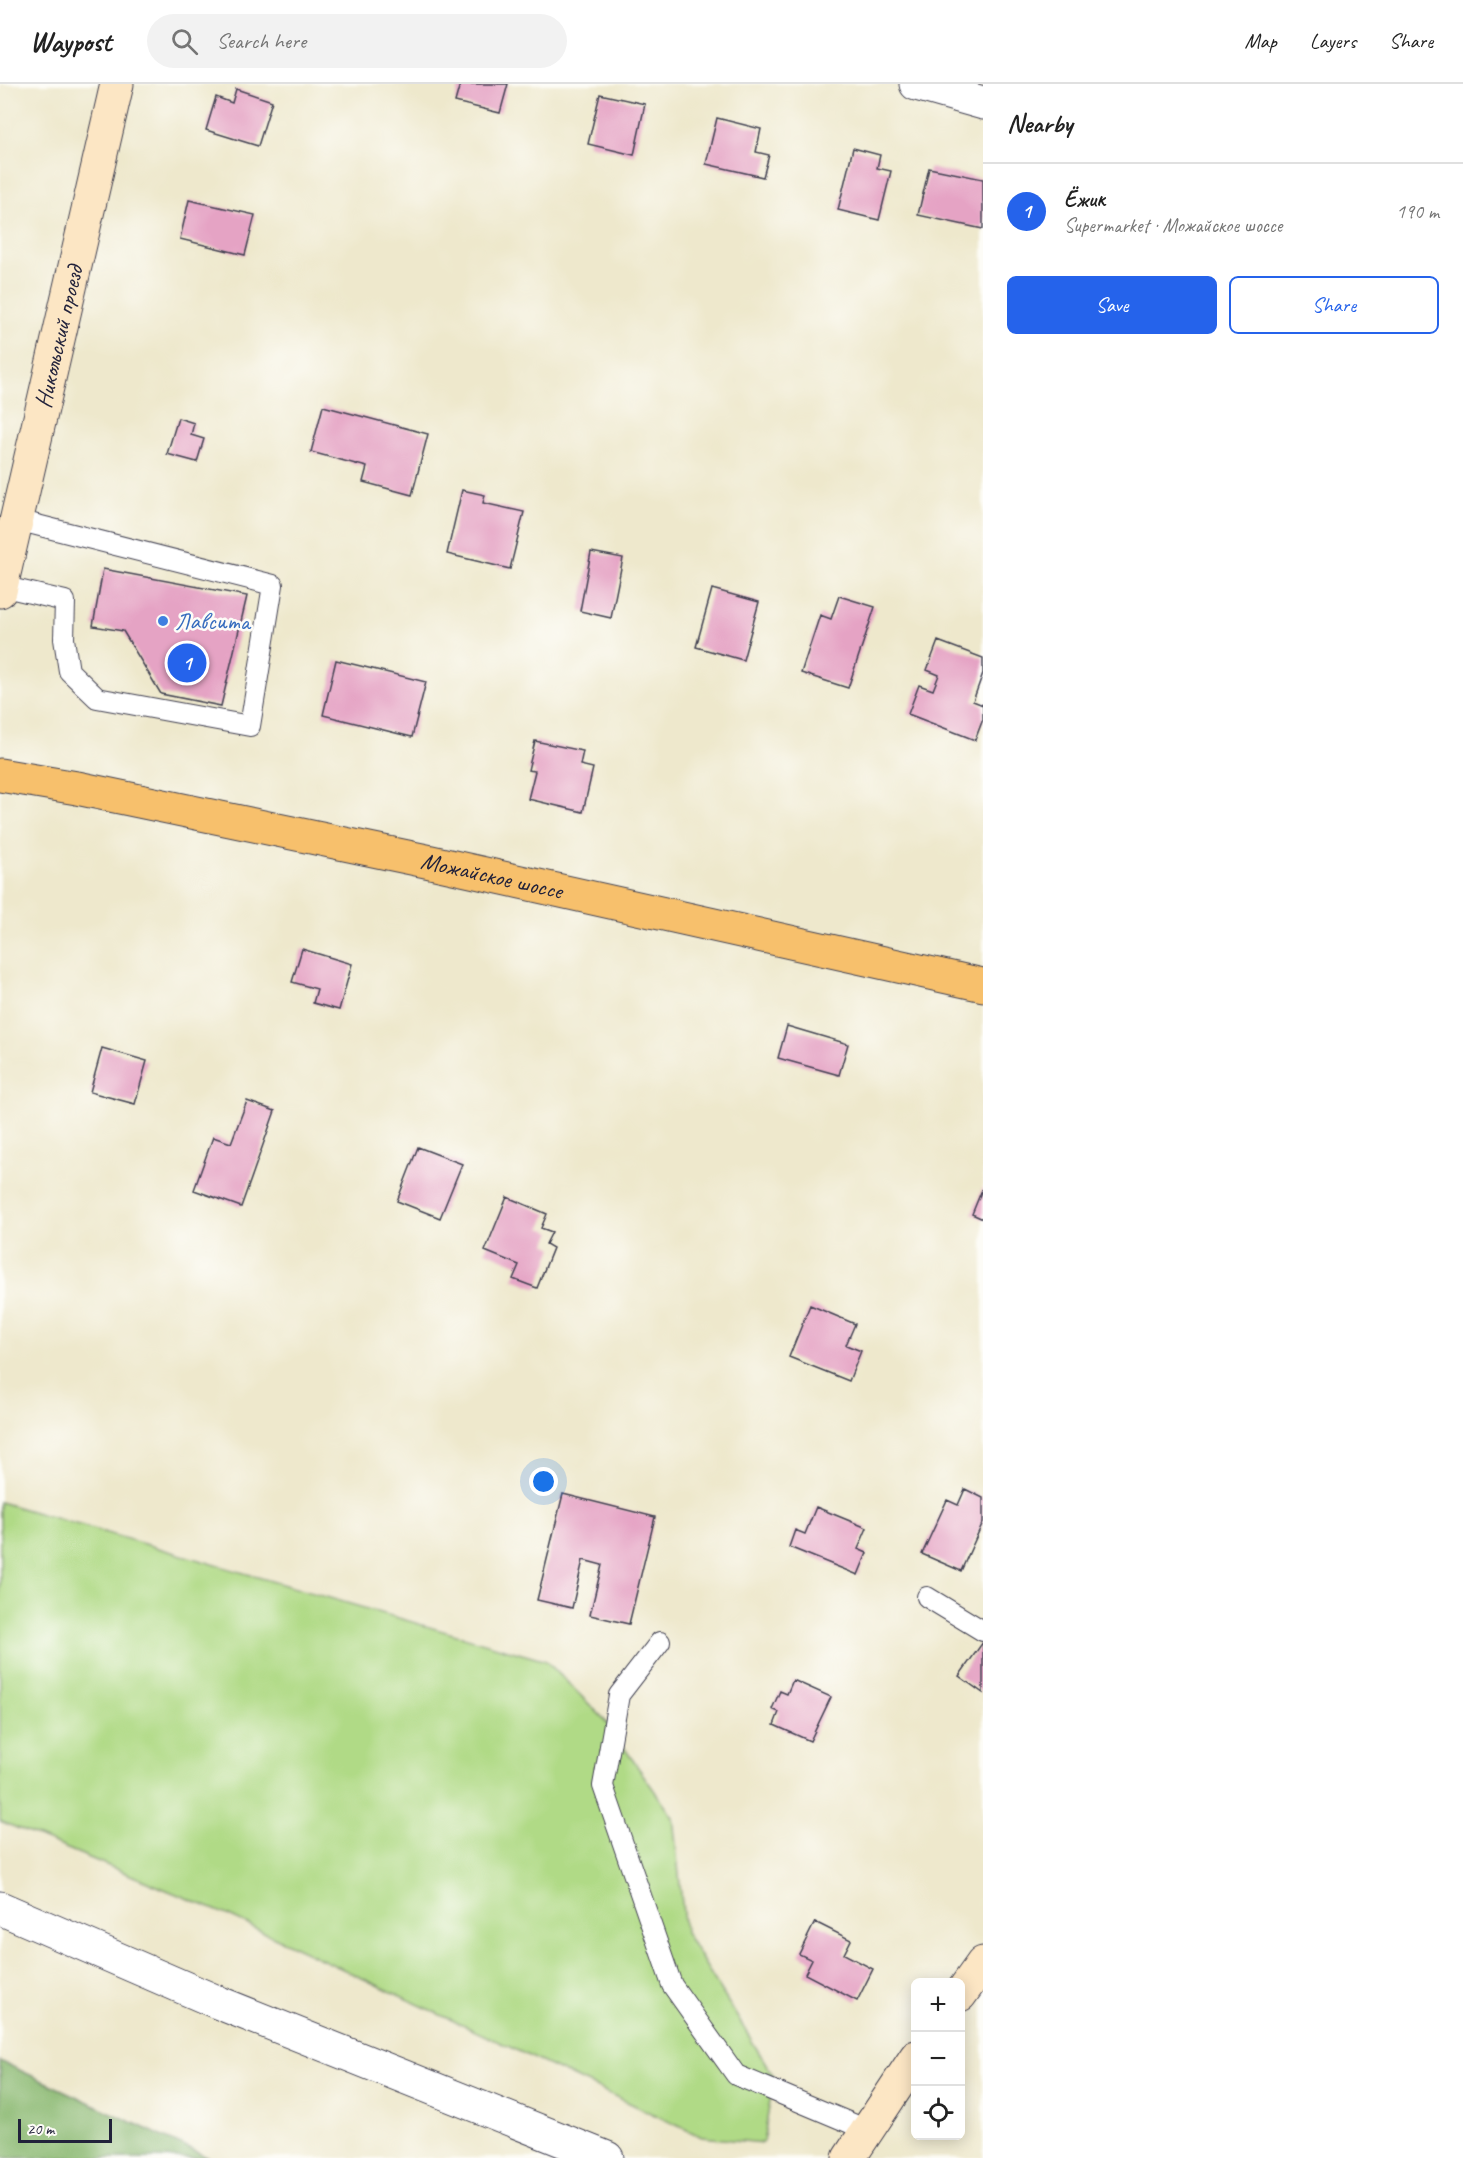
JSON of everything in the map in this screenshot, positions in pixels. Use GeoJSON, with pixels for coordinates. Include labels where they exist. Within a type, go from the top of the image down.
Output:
{"type":"FeatureCollection","features":[{"type":"Feature","properties":{"kind":"main road","name":"Никольский проезд"},"geometry":{"type":"LineString","coordinates":[[1,588],[117,84]]}},
{"type":"Feature","properties":{"kind":"main road","name":"Можайское шоссе"},"geometry":{"type":"LineString","coordinates":[[0,775],[77,788],[431,862],[983,985]]}},
{"type":"Feature","properties":{"kind":"main road"},"geometry":{"type":"LineString","coordinates":[[965,1988],[983,1963]]}},
{"type":"Feature","properties":{"kind":"main road"},"geometry":{"type":"LineString","coordinates":[[849,2158],[911,2063]]}},
{"type":"Feature","properties":{"kind":"street"},"geometry":{"type":"LineString","coordinates":[[916,84],[983,103]]}},
{"type":"Feature","properties":{"kind":"street"},"geometry":{"type":"LineString","coordinates":[[0,1908],[217,2002],[607,2158]]}},
{"type":"Feature","properties":{"kind":"lane"},"geometry":{"type":"LineString","coordinates":[[1,588],[65,601],[64,639],[69,671],[97,698],[250,726],[273,585],[17,520]]}},
{"type":"Feature","properties":{"kind":"lane"},"geometry":{"type":"LineString","coordinates":[[927,1597],[983,1631]]}},
{"type":"Feature","properties":{"kind":"lane"},"geometry":{"type":"LineString","coordinates":[[660,1642],[619,1695],[603,1786],[672,1985],[736,2074],[867,2130]]}},
{"type":"Feature","properties":{"kind":"green space"},"geometry":{"type":"Polygon","coordinates":[[[0,1502],[546,1661],[604,1719],[673,1817],[685,1932],[774,2077],[763,2143],[702,2137],[227,1915],[0,1821],[0,1502]]]}},
{"type":"Feature","properties":{"kind":"green space"},"geometry":{"type":"Polygon","coordinates":[[[0,2061],[209,2158],[0,2158],[0,2061]]]}},
{"type":"Feature","properties":{"kind":"building"},"geometry":{"type":"Polygon","coordinates":[[[460,84],[508,84],[500,113],[455,102],[460,84]]]}},
{"type":"Feature","properties":{"kind":"building"},"geometry":{"type":"Polygon","coordinates":[[[236,89],[272,101],[258,146],[206,130],[216,97],[232,103],[236,89]]]}},
{"type":"Feature","properties":{"kind":"building"},"geometry":{"type":"Polygon","coordinates":[[[600,94],[645,104],[634,155],[588,144],[600,94]]]}},
{"type":"Feature","properties":{"kind":"building"},"geometry":{"type":"Polygon","coordinates":[[[717,118],[761,129],[756,152],[769,155],[763,177],[706,164],[717,118]]]}},
{"type":"Feature","properties":{"kind":"building"},"geometry":{"type":"Polygon","coordinates":[[[853,148],[880,155],[877,168],[891,171],[879,220],[838,210],[853,148]]]}},
{"type":"Feature","properties":{"kind":"building"},"geometry":{"type":"Polygon","coordinates":[[[929,168],[983,179],[983,229],[918,215],[929,168]]]}},
{"type":"Feature","properties":{"kind":"building"},"geometry":{"type":"Polygon","coordinates":[[[189,200],[255,215],[245,255],[180,239],[189,200]]]}},
{"type":"Feature","properties":{"kind":"building"},"geometry":{"type":"Polygon","coordinates":[[[323,406],[428,434],[412,495],[363,482],[367,467],[311,452],[323,406]]]}},
{"type":"Feature","properties":{"kind":"building"},"geometry":{"type":"Polygon","coordinates":[[[178,418],[194,423],[191,435],[204,439],[197,462],[167,454],[178,418]]]}},
{"type":"Feature","properties":{"kind":"building"},"geometry":{"type":"Polygon","coordinates":[[[462,490],[485,495],[483,503],[524,512],[510,569],[447,554],[462,490]]]}},
{"type":"Feature","properties":{"kind":"building"},"geometry":{"type":"Polygon","coordinates":[[[591,552],[623,558],[611,618],[580,611],[591,552]]]}},
{"type":"Feature","properties":{"kind":"building"},"geometry":{"type":"Polygon","coordinates":[[[103,569],[247,596],[221,706],[161,694],[123,631],[93,626],[103,569]]]}},
{"type":"Feature","properties":{"kind":"building"},"geometry":{"type":"Polygon","coordinates":[[[712,589],[759,602],[743,660],[696,647],[712,589]]]}},
{"type":"Feature","properties":{"kind":"building"},"geometry":{"type":"Polygon","coordinates":[[[839,596],[875,607],[848,688],[801,673],[820,615],[831,619],[839,596]]]}},
{"type":"Feature","properties":{"kind":"building"},"geometry":{"type":"Polygon","coordinates":[[[938,641],[983,658],[983,673],[973,701],[983,705],[983,719],[975,740],[908,714],[919,685],[933,690],[939,675],[927,670],[938,641]]]}},
{"type":"Feature","properties":{"kind":"building"},"geometry":{"type":"Polygon","coordinates":[[[336,660],[426,682],[412,737],[323,715],[336,660]]]}},
{"type":"Feature","properties":{"kind":"building"},"geometry":{"type":"Polygon","coordinates":[[[535,741],[583,751],[580,765],[593,768],[583,812],[528,799],[535,771],[528,770],[535,741]]]}},
{"type":"Feature","properties":{"kind":"building"},"geometry":{"type":"Polygon","coordinates":[[[302,949],[352,964],[339,1010],[313,1003],[317,989],[292,982],[302,949]]]}},
{"type":"Feature","properties":{"kind":"building"},"geometry":{"type":"Polygon","coordinates":[[[787,1026],[848,1044],[839,1075],[778,1058],[787,1026]]]}},
{"type":"Feature","properties":{"kind":"building"},"geometry":{"type":"Polygon","coordinates":[[[102,1048],[147,1061],[135,1104],[90,1092],[102,1048]]]}},
{"type":"Feature","properties":{"kind":"building"},"geometry":{"type":"Polygon","coordinates":[[[247,1101],[275,1111],[241,1207],[194,1190],[213,1137],[231,1143],[247,1101]]]}},
{"type":"Feature","properties":{"kind":"building"},"geometry":{"type":"Polygon","coordinates":[[[418,1147],[462,1164],[440,1218],[397,1201],[418,1147]]]}},
{"type":"Feature","properties":{"kind":"building"},"geometry":{"type":"Polygon","coordinates":[[[983,1187],[983,1219],[972,1214],[983,1187]]]}},
{"type":"Feature","properties":{"kind":"building"},"geometry":{"type":"Polygon","coordinates":[[[507,1197],[547,1214],[541,1228],[552,1232],[546,1244],[553,1248],[537,1288],[513,1279],[519,1265],[485,1251],[507,1197]]]}},
{"type":"Feature","properties":{"kind":"building"},"geometry":{"type":"Polygon","coordinates":[[[810,1305],[855,1324],[846,1345],[861,1351],[849,1381],[789,1357],[810,1305]]]}},
{"type":"Feature","properties":{"kind":"building"},"geometry":{"type":"Polygon","coordinates":[[[965,1489],[983,1498],[983,1522],[961,1571],[922,1554],[947,1500],[958,1505],[965,1489]]]}},
{"type":"Feature","properties":{"kind":"building"},"geometry":{"type":"Polygon","coordinates":[[[563,1494],[655,1517],[629,1624],[590,1615],[602,1565],[583,1560],[572,1608],[537,1600],[563,1494]]]}},
{"type":"Feature","properties":{"kind":"building"},"geometry":{"type":"Polygon","coordinates":[[[816,1507],[867,1528],[858,1549],[867,1553],[858,1575],[789,1547],[795,1530],[805,1534],[816,1507]]]}},
{"type":"Feature","properties":{"kind":"building"},"geometry":{"type":"Polygon","coordinates":[[[983,1642],[983,1693],[959,1676],[983,1642]]]}},
{"type":"Feature","properties":{"kind":"building"},"geometry":{"type":"Polygon","coordinates":[[[793,1680],[831,1697],[810,1741],[774,1725],[779,1712],[772,1709],[780,1691],[787,1694],[793,1680]]]}},
{"type":"Feature","properties":{"kind":"building"},"geometry":{"type":"Polygon","coordinates":[[[815,1922],[851,1940],[844,1954],[873,1969],[857,2001],[805,1974],[812,1960],[799,1954],[815,1922]]]}},
{"type":"Feature","properties":{"kind":"place","name":"Лавсита"},"geometry":{"type":"Point","coordinates":[163,621]}},
{"type":"Feature","properties":{"kind":"place","name":"Ёжик"},"geometry":{"type":"Point","coordinates":[187,663]}}]}
